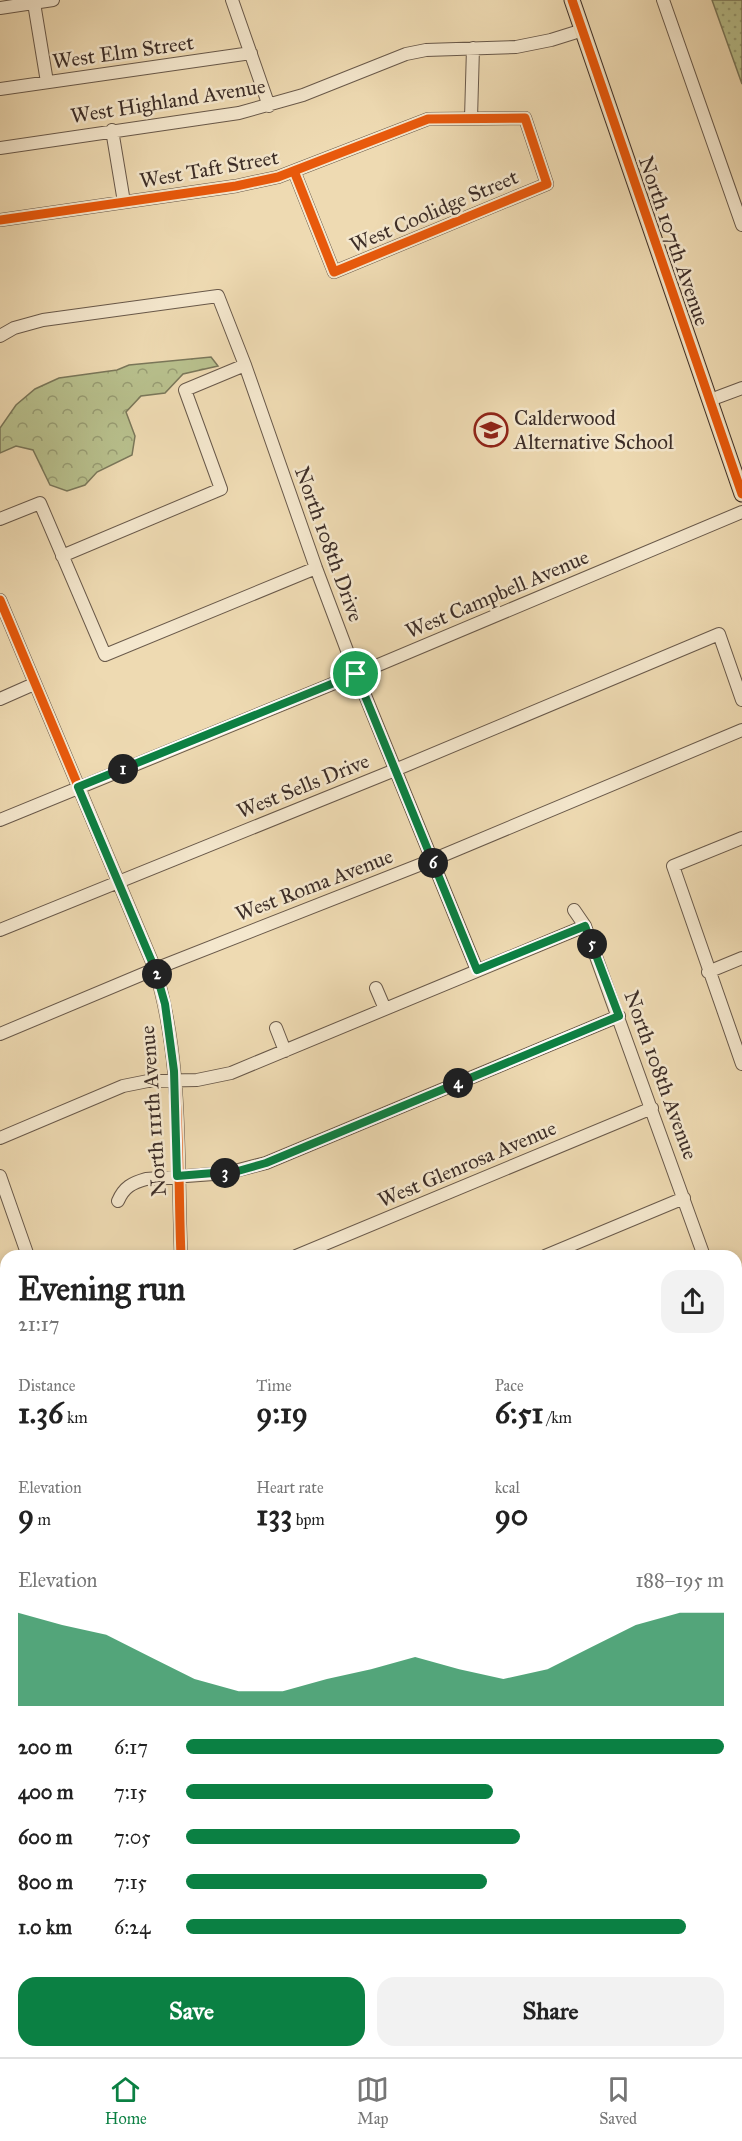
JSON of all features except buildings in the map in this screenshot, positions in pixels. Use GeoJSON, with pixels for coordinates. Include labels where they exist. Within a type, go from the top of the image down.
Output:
{"type":"FeatureCollection","features":[{"type":"Feature","properties":{"kind":"main road","name":"North 107th Avenue"},"geometry":{"type":"LineString","coordinates":[[573,0],[742,494]]}},
{"type":"Feature","properties":{"kind":"street"},"geometry":{"type":"LineString","coordinates":[[0,8],[53,0]]}},
{"type":"Feature","properties":{"kind":"street"},"geometry":{"type":"LineString","coordinates":[[232,0],[269,106]]}},
{"type":"Feature","properties":{"kind":"street"},"geometry":{"type":"LineString","coordinates":[[663,0],[742,225]]}},
{"type":"Feature","properties":{"kind":"street"},"geometry":{"type":"LineString","coordinates":[[34,3],[47,82]]}},
{"type":"Feature","properties":{"kind":"street","name":"West Highland Avenue"},"geometry":{"type":"LineString","coordinates":[[0,148],[239,113],[269,106],[326,86],[395,57],[426,50],[532,45],[583,30]]}},
{"type":"Feature","properties":{"kind":"street"},"geometry":{"type":"LineString","coordinates":[[471,118],[472,48]]}},
{"type":"Feature","properties":{"kind":"street","name":"West Elm Street"},"geometry":{"type":"LineString","coordinates":[[0,89],[251,53]]}},
{"type":"Feature","properties":{"kind":"street","name":"West Taft Street"},"geometry":{"type":"LineString","coordinates":[[0,220],[236,186],[294,171],[414,124],[441,118],[525,118],[547,183]]}},
{"type":"Feature","properties":{"kind":"street"},"geometry":{"type":"LineString","coordinates":[[112,130],[124,202]]}},
{"type":"Feature","properties":{"kind":"street","name":"West Coolidge Street"},"geometry":{"type":"LineString","coordinates":[[294,171],[334,272],[547,183]]}},
{"type":"Feature","properties":{"kind":"street","name":"North 108th Drive"},"geometry":{"type":"LineString","coordinates":[[0,336],[14,328],[43,320],[218,296],[356,674],[477,970]]}},
{"type":"Feature","properties":{"kind":"street"},"geometry":{"type":"LineString","coordinates":[[62,556],[220,489],[185,390],[245,365]]}},
{"type":"Feature","properties":{"kind":"street"},"geometry":{"type":"LineString","coordinates":[[710,400],[742,388]]}},
{"type":"Feature","properties":{"kind":"street"},"geometry":{"type":"LineString","coordinates":[[0,519],[40,503],[105,656],[316,568]]}},
{"type":"Feature","properties":{"kind":"street","name":"West Campbell Avenue"},"geometry":{"type":"LineString","coordinates":[[0,820],[742,512]]}},
{"type":"Feature","properties":{"kind":"street","name":"North 111th Avenue"},"geometry":{"type":"LineString","coordinates":[[0,600],[155,969],[165,1004],[175,1080],[181,1250]]}},
{"type":"Feature","properties":{"kind":"street","name":"West Sells Drive"},"geometry":{"type":"LineString","coordinates":[[0,930],[395,770],[719,634],[742,700]]}},
{"type":"Feature","properties":{"kind":"street"},"geometry":{"type":"LineString","coordinates":[[0,699],[34,684]]}},
{"type":"Feature","properties":{"kind":"street","name":"West Roma Avenue"},"geometry":{"type":"LineString","coordinates":[[0,1034],[155,969],[432,860],[742,730]]}},
{"type":"Feature","properties":{"kind":"street"},"geometry":{"type":"LineString","coordinates":[[742,838],[673,866],[708,972],[742,1064]]}},
{"type":"Feature","properties":{"kind":"street","name":"North 108th Avenue"},"geometry":{"type":"LineString","coordinates":[[574,910],[585,926],[619,1016],[702,1250]]}},
{"type":"Feature","properties":{"kind":"street"},"geometry":{"type":"LineString","coordinates":[[0,1138],[123,1086],[148,1081],[197,1080],[231,1073],[585,926]]}},
{"type":"Feature","properties":{"kind":"street"},"geometry":{"type":"LineString","coordinates":[[708,972],[742,958]]}},
{"type":"Feature","properties":{"kind":"street"},"geometry":{"type":"LineString","coordinates":[[376,988],[385,1009]]}},
{"type":"Feature","properties":{"kind":"street"},"geometry":{"type":"LineString","coordinates":[[118,1201],[123,1190],[134,1182],[238,1171],[266,1163],[619,1016]]}},
{"type":"Feature","properties":{"kind":"street"},"geometry":{"type":"LineString","coordinates":[[276,1028],[285,1051]]}},
{"type":"Feature","properties":{"kind":"street","name":"West Glenrosa Avenue"},"geometry":{"type":"LineString","coordinates":[[310,1250],[652,1108]]}},
{"type":"Feature","properties":{"kind":"street"},"geometry":{"type":"LineString","coordinates":[[0,1176],[26,1250]]}},
{"type":"Feature","properties":{"kind":"street"},"geometry":{"type":"LineString","coordinates":[[559,1250],[684,1198]]}},
{"type":"Feature","properties":{"kind":"green space"},"geometry":{"type":"Polygon","coordinates":[[[712,0],[742,0],[742,84],[712,0]]]}},
{"type":"Feature","properties":{"kind":"green space"},"geometry":{"type":"Polygon","coordinates":[[[211,357],[218,366],[183,374],[165,393],[141,396],[126,412],[135,436],[132,455],[97,472],[85,485],[67,491],[50,485],[33,450],[16,446],[0,453],[0,428],[16,405],[35,389],[59,378],[117,370],[129,365],[211,357]]]}},
{"type":"Feature","properties":{"kind":"cycle path"},"geometry":{"type":"LineString","coordinates":[[572,0],[742,494]]}},
{"type":"Feature","properties":{"kind":"cycle path"},"geometry":{"type":"LineString","coordinates":[[0,220],[236,186],[278,177],[428,119],[525,118],[547,184],[334,272],[294,171]]}},
{"type":"Feature","properties":{"kind":"cycle path"},"geometry":{"type":"LineString","coordinates":[[0,600],[155,969],[164,1004],[174,1075],[181,1250]]}},
{"type":"Feature","properties":{"kind":"place","name":"Calderwood Alternative School"},"geometry":{"type":"Point","coordinates":[491,430]}},
{"type":"Feature","properties":{"kind":"route"},"geometry":{"type":"LineString","coordinates":[[356,674],[477,970],[585,926],[619,1016],[266,1163],[227,1173],[177,1176],[174,1071],[165,1004],[155,969],[78,787],[356,674]]}}]}
